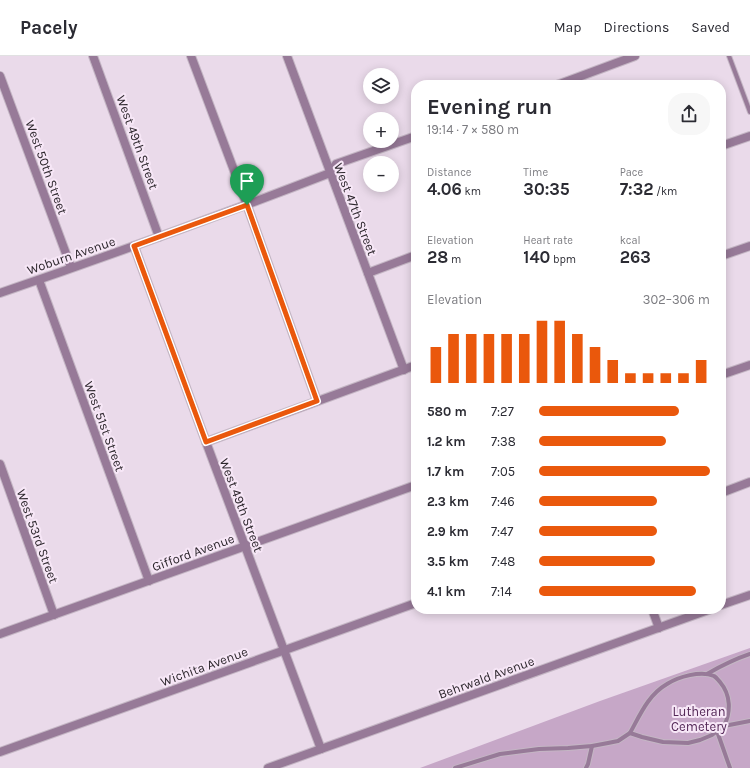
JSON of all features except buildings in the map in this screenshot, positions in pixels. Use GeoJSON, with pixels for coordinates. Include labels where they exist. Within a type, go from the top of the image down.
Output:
{"type":"FeatureCollection","features":[{"type":"Feature","properties":{"kind":"street","name":"West 49th Street"},"geometry":{"type":"LineString","coordinates":[[93,56],[160,236]]}},
{"type":"Feature","properties":{"kind":"street"},"geometry":{"type":"LineString","coordinates":[[191,56],[247,205],[317,401]]}},
{"type":"Feature","properties":{"kind":"street"},"geometry":{"type":"LineString","coordinates":[[570,80],[635,56]]}},
{"type":"Feature","properties":{"kind":"street","name":"West 47th Street"},"geometry":{"type":"LineString","coordinates":[[290,57],[330,173],[404,370]]}},
{"type":"Feature","properties":{"kind":"street","name":"West 50th Street"},"geometry":{"type":"LineString","coordinates":[[0,76],[72,267]]}},
{"type":"Feature","properties":{"kind":"street"},"geometry":{"type":"LineString","coordinates":[[726,144],[750,136]]}},
{"type":"Feature","properties":{"kind":"street","name":"Woburn Avenue"},"geometry":{"type":"LineString","coordinates":[[0,293],[247,205],[330,173],[336,164],[411,138]]}},
{"type":"Feature","properties":{"kind":"street","name":"West 49th Street"},"geometry":{"type":"LineString","coordinates":[[134,246],[321,749]]}},
{"type":"Feature","properties":{"kind":"street"},"geometry":{"type":"LineString","coordinates":[[726,254],[750,246]]}},
{"type":"Feature","properties":{"kind":"street"},"geometry":{"type":"LineString","coordinates":[[368,273],[411,257]]}},
{"type":"Feature","properties":{"kind":"street","name":"West 51st Street"},"geometry":{"type":"LineString","coordinates":[[39,280],[149,581]]}},
{"type":"Feature","properties":{"kind":"street"},"geometry":{"type":"LineString","coordinates":[[726,373],[750,365]]}},
{"type":"Feature","properties":{"kind":"street"},"geometry":{"type":"LineString","coordinates":[[206,442],[411,367]]}},
{"type":"Feature","properties":{"kind":"street","name":"West 53rd Street"},"geometry":{"type":"LineString","coordinates":[[0,464],[54,615]]}},
{"type":"Feature","properties":{"kind":"street"},"geometry":{"type":"LineString","coordinates":[[726,491],[750,482]]}},
{"type":"Feature","properties":{"kind":"street","name":"Gifford Avenue"},"geometry":{"type":"LineString","coordinates":[[0,634],[411,487]]}},
{"type":"Feature","properties":{"kind":"street"},"geometry":{"type":"LineString","coordinates":[[726,603],[750,595]]}},
{"type":"Feature","properties":{"kind":"street","name":"Wichita Avenue"},"geometry":{"type":"LineString","coordinates":[[0,752],[411,605]]}},
{"type":"Feature","properties":{"kind":"street"},"geometry":{"type":"LineString","coordinates":[[654,614],[659,628]]}},
{"type":"Feature","properties":{"kind":"street","name":"Behrwald Avenue"},"geometry":{"type":"LineString","coordinates":[[268,768],[697,614]]}},
{"type":"Feature","properties":{"kind":"lane"},"geometry":{"type":"LineString","coordinates":[[729,56],[750,112]]}},
{"type":"Feature","properties":{"kind":"lane"},"geometry":{"type":"LineString","coordinates":[[707,674],[724,664],[750,654]]}},
{"type":"Feature","properties":{"kind":"lane"},"geometry":{"type":"LineString","coordinates":[[455,768],[500,754],[539,749],[592,746],[613,742],[630,733],[645,705],[666,684],[696,674],[707,674],[715,677],[726,692],[729,711],[724,726]]}},
{"type":"Feature","properties":{"kind":"lane"},"geometry":{"type":"LineString","coordinates":[[630,733],[663,742],[688,743],[712,735],[724,726],[750,721]]}},
{"type":"Feature","properties":{"kind":"lane"},"geometry":{"type":"LineString","coordinates":[[717,731],[730,768]]}},
{"type":"Feature","properties":{"kind":"lane"},"geometry":{"type":"LineString","coordinates":[[586,768],[592,746]]}},
{"type":"Feature","properties":{"kind":"green space","name":"Lutheran Cemetery"},"geometry":{"type":"Polygon","coordinates":[[[750,648],[750,768],[420,768],[600,701],[750,648]]]}},
{"type":"Feature","properties":{"kind":"route"},"geometry":{"type":"LineString","coordinates":[[247,205],[317,401],[206,442],[134,246],[247,205]]}}]}
